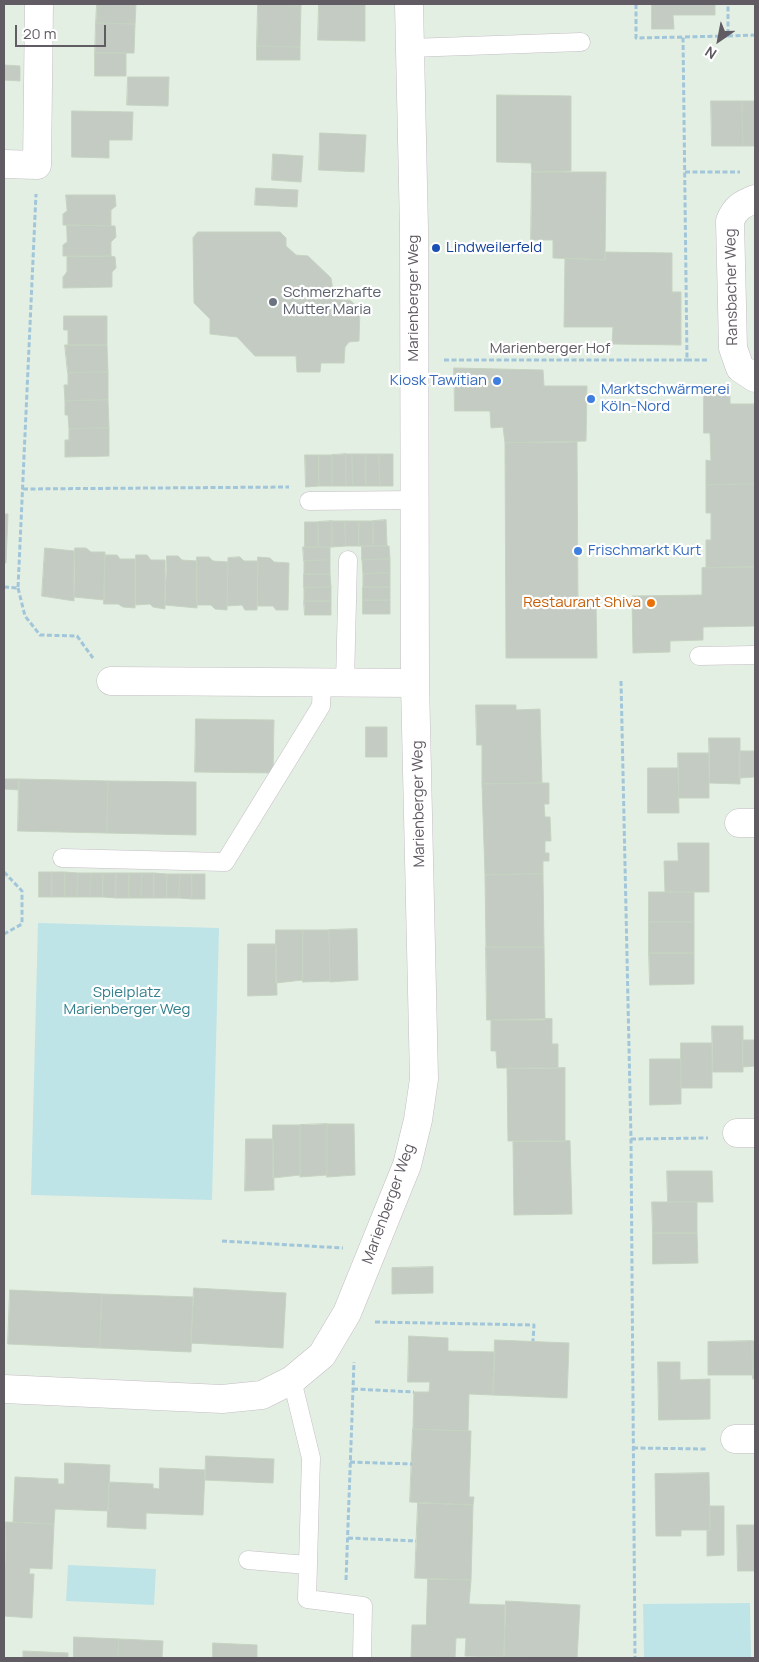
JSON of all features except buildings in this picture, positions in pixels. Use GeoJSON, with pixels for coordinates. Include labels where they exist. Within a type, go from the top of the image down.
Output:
{"type":"FeatureCollection","features":[{"type":"Feature","properties":{"kind":"street"},"geometry":{"type":"LineString","coordinates":[[4,164],[37,165],[38,4]]}},
{"type":"Feature","properties":{"kind":"street","name":"Marienberger Weg"},"geometry":{"type":"LineString","coordinates":[[4,1389],[222,1399],[262,1394],[292,1380],[322,1355],[347,1313],[374,1250],[406,1165],[418,1120],[424,1079],[415,682],[414,229],[410,4]]}},
{"type":"Feature","properties":{"kind":"street","name":"Ransbacher Weg"},"geometry":{"type":"LineString","coordinates":[[755,199],[741,205],[734,212],[730,222],[733,348],[735,360],[740,368],[755,378]]}},
{"type":"Feature","properties":{"kind":"street"},"geometry":{"type":"LineString","coordinates":[[111,681],[415,682]]}},
{"type":"Feature","properties":{"kind":"lane"},"geometry":{"type":"LineString","coordinates":[[410,48],[582,42]]}},
{"type":"Feature","properties":{"kind":"lane"},"geometry":{"type":"LineString","coordinates":[[309,501],[414,500]]}},
{"type":"Feature","properties":{"kind":"lane"},"geometry":{"type":"LineString","coordinates":[[62,858],[225,862],[334,682],[348,560]]}},
{"type":"Feature","properties":{"kind":"lane"},"geometry":{"type":"LineString","coordinates":[[699,656],[755,655]]}},
{"type":"Feature","properties":{"kind":"lane"},"geometry":{"type":"LineString","coordinates":[[292,1380],[311,1458],[307,1600],[363,1606],[362,1658]]}},
{"type":"Feature","properties":{"kind":"lane"},"geometry":{"type":"LineString","coordinates":[[248,1560],[307,1565]]}},
{"type":"Feature","properties":{"kind":"path"},"geometry":{"type":"LineString","coordinates":[[636,4],[636,38],[755,35]]}},
{"type":"Feature","properties":{"kind":"path"},"geometry":{"type":"LineString","coordinates":[[728,4],[728,36]]}},
{"type":"Feature","properties":{"kind":"path"},"geometry":{"type":"LineString","coordinates":[[683,37],[687,360]]}},
{"type":"Feature","properties":{"kind":"path"},"geometry":{"type":"LineString","coordinates":[[37,165],[18,588],[25,616],[40,635],[77,636],[111,681]]}},
{"type":"Feature","properties":{"kind":"path"},"geometry":{"type":"LineString","coordinates":[[685,172],[746,172]]}},
{"type":"Feature","properties":{"kind":"path","name":"Marienberger Hof"},"geometry":{"type":"LineString","coordinates":[[413,360],[735,360]]}},
{"type":"Feature","properties":{"kind":"path"},"geometry":{"type":"LineString","coordinates":[[23,489],[292,487],[309,501]]}},
{"type":"Feature","properties":{"kind":"path"},"geometry":{"type":"LineString","coordinates":[[4,587],[18,588]]}},
{"type":"Feature","properties":{"kind":"path"},"geometry":{"type":"LineString","coordinates":[[621,681],[631,1139],[635,1658]]}},
{"type":"Feature","properties":{"kind":"path"},"geometry":{"type":"LineString","coordinates":[[4,872],[22,890],[22,924],[4,934]]}},
{"type":"Feature","properties":{"kind":"path"},"geometry":{"type":"LineString","coordinates":[[631,1139],[719,1137],[746,1133]]}},
{"type":"Feature","properties":{"kind":"path"},"geometry":{"type":"LineString","coordinates":[[222,1241],[374,1250]]}},
{"type":"Feature","properties":{"kind":"path"},"geometry":{"type":"LineString","coordinates":[[366,1322],[534,1325],[534,1341]]}},
{"type":"Feature","properties":{"kind":"path"},"geometry":{"type":"LineString","coordinates":[[344,1604],[354,1360]]}},
{"type":"Feature","properties":{"kind":"path"},"geometry":{"type":"LineString","coordinates":[[352,1389],[414,1392]]}},
{"type":"Feature","properties":{"kind":"path"},"geometry":{"type":"LineString","coordinates":[[633,1448],[717,1449],[745,1439]]}},
{"type":"Feature","properties":{"kind":"path"},"geometry":{"type":"LineString","coordinates":[[350,1462],[412,1464]]}},
{"type":"Feature","properties":{"kind":"path"},"geometry":{"type":"LineString","coordinates":[[348,1538],[416,1541]]}},
{"type":"Feature","properties":{"kind":"green space","name":"Spielplatz Marienberger Weg"},"geometry":{"type":"Polygon","coordinates":[[[38,923],[219,928],[212,1200],[31,1195],[38,923]]]}},
{"type":"Feature","properties":{"kind":"green space"},"geometry":{"type":"Polygon","coordinates":[[[68,1565],[156,1569],[154,1605],[66,1601],[68,1565]]]}},
{"type":"Feature","properties":{"kind":"green space"},"geometry":{"type":"Polygon","coordinates":[[[750,1603],[751,1658],[644,1658],[643,1604],[750,1603]]]}},
{"type":"Feature","properties":{"kind":"place","name":"Lindweilerfeld"},"geometry":{"type":"Point","coordinates":[436,248]}},
{"type":"Feature","properties":{"kind":"place","name":"Schmerzhafte Mutter Maria"},"geometry":{"type":"Point","coordinates":[273,302]}},
{"type":"Feature","properties":{"kind":"place","name":"Kiosk Tawitian"},"geometry":{"type":"Point","coordinates":[497,381]}},
{"type":"Feature","properties":{"kind":"place","name":"Marktschwärmerei Köln-Nord"},"geometry":{"type":"Point","coordinates":[591,399]}},
{"type":"Feature","properties":{"kind":"place","name":"Frischmarkt Kurt"},"geometry":{"type":"Point","coordinates":[578,551]}},
{"type":"Feature","properties":{"kind":"place","name":"Restaurant Shiva"},"geometry":{"type":"Point","coordinates":[651,603]}}]}
